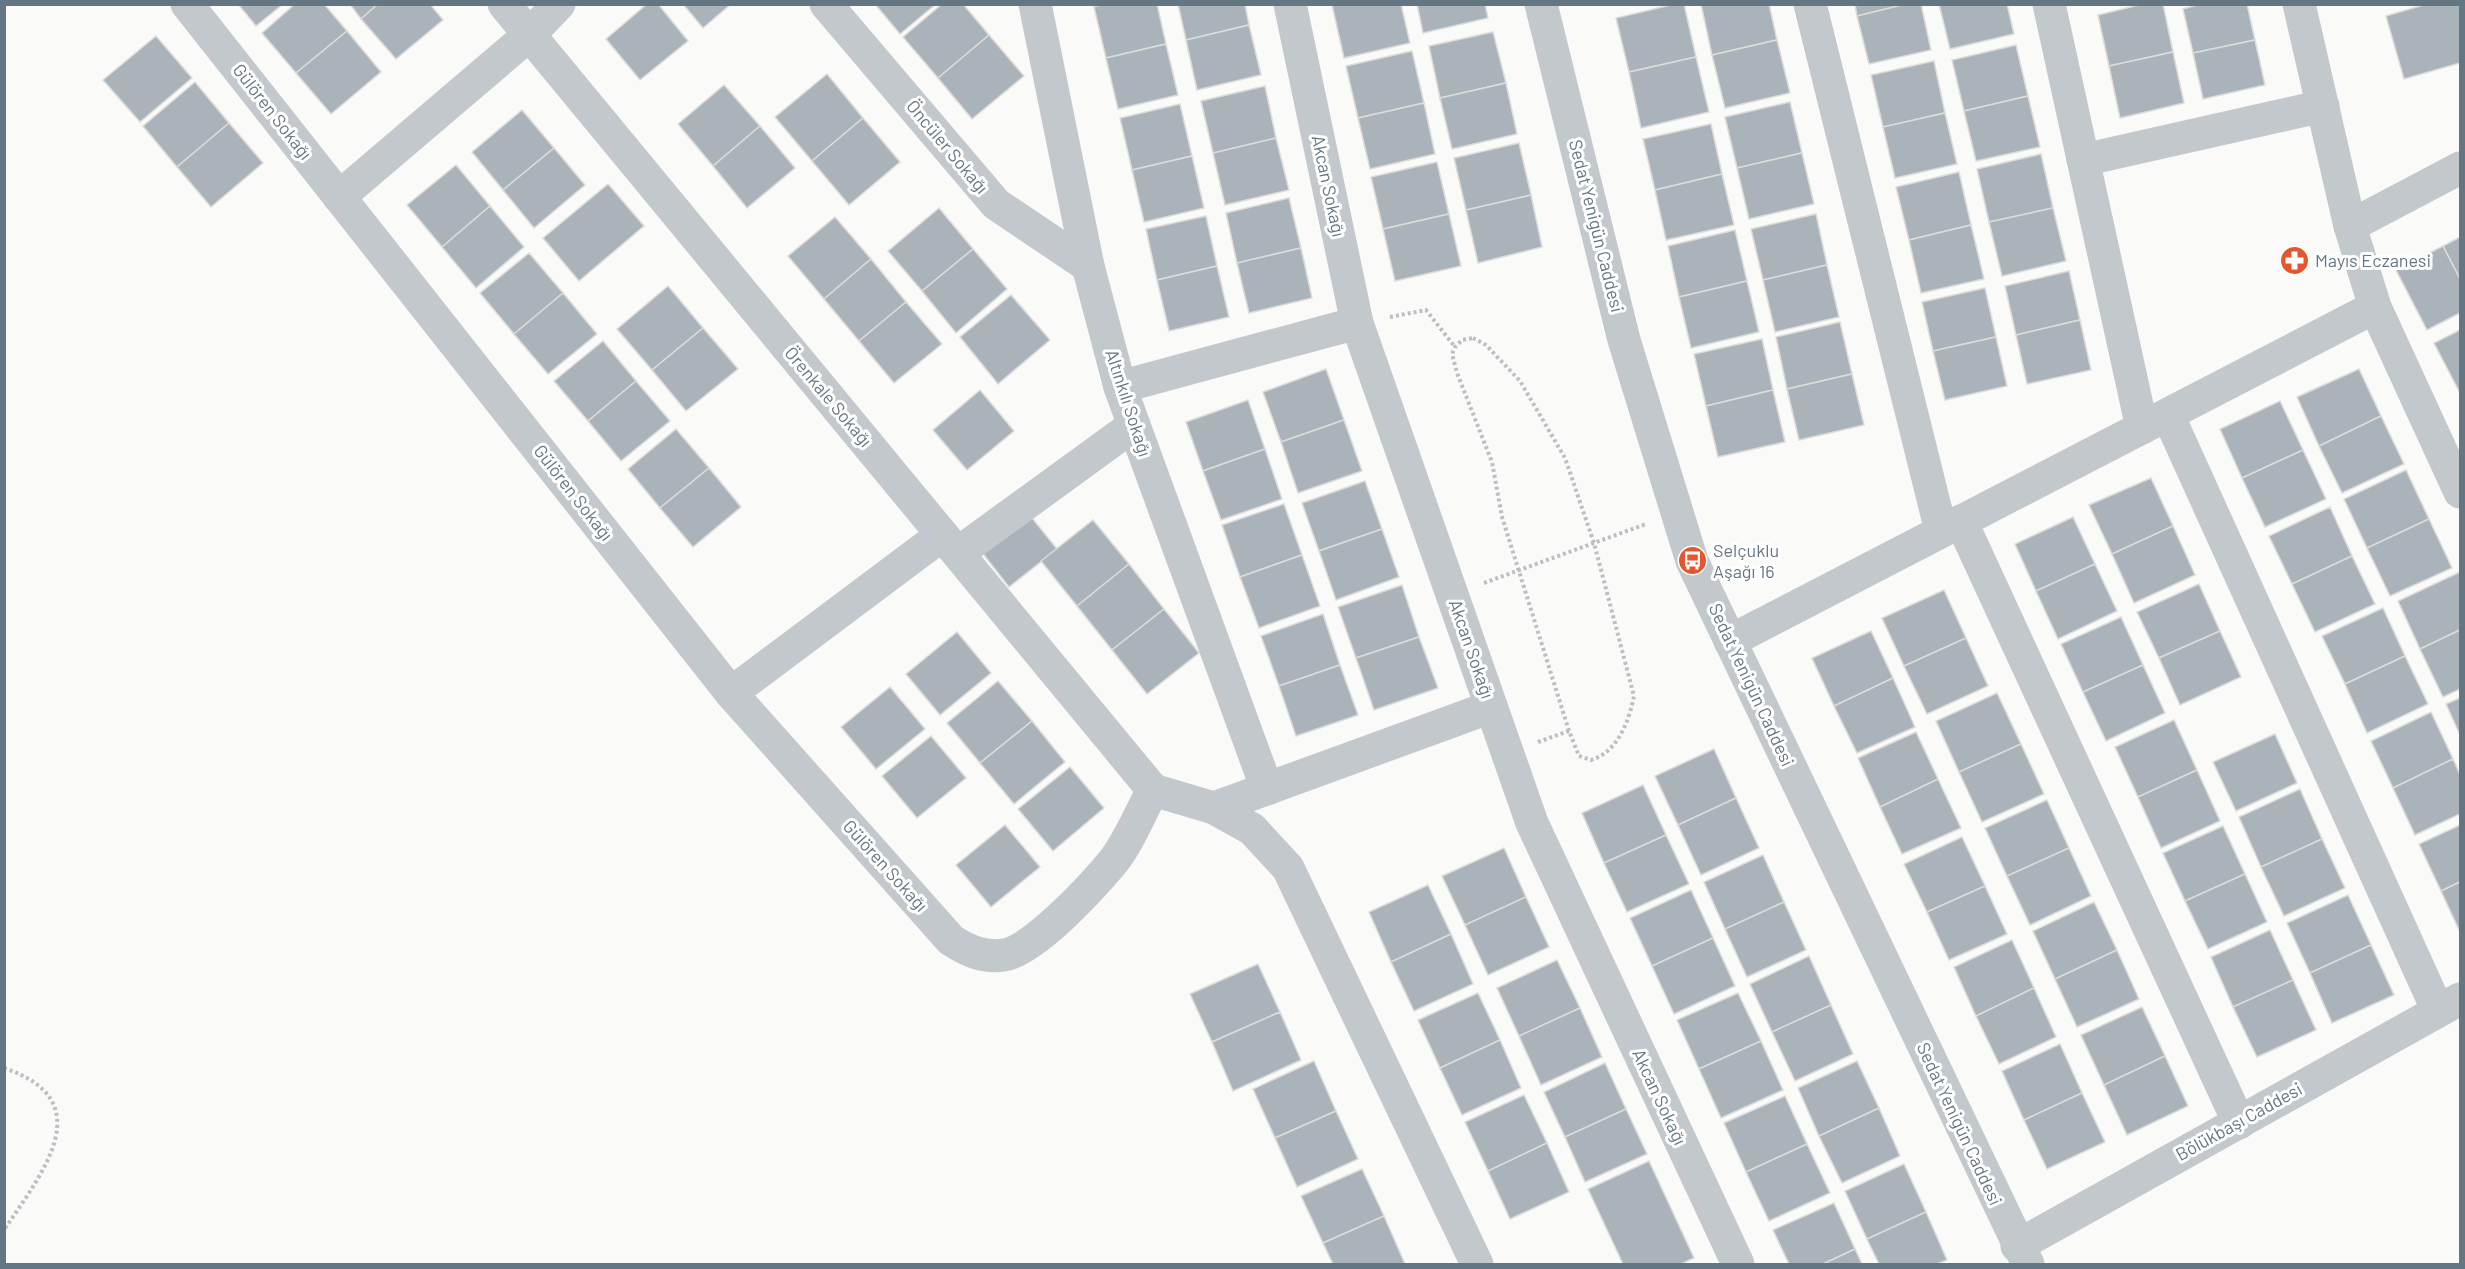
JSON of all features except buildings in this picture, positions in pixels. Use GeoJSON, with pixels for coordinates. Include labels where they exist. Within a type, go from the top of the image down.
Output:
{"type":"FeatureCollection","features":[{"type":"Feature","properties":{"kind":"street","name":"Gülören Sokağı"},"geometry":{"type":"LineString","coordinates":[[187,4],[731,693],[951,940],[967,950],[986,955],[1005,955],[1022,948],[1057,920],[1113,861],[1153,790]]}},
{"type":"Feature","properties":{"kind":"street","name":"Örenkale Sokağı"},"geometry":{"type":"LineString","coordinates":[[504,4],[1153,790]]}},
{"type":"Feature","properties":{"kind":"street"},"geometry":{"type":"LineString","coordinates":[[339,197],[529,35],[560,4]]}},
{"type":"Feature","properties":{"kind":"street","name":"Öncüler Sokağı"},"geometry":{"type":"LineString","coordinates":[[826,4],[996,204],[1088,267]]}},
{"type":"Feature","properties":{"kind":"street","name":"Altınkılı Sokağı"},"geometry":{"type":"LineString","coordinates":[[1035,4],[1088,267],[1120,387],[1268,789]]}},
{"type":"Feature","properties":{"kind":"street","name":"Akcan Sokağı"},"geometry":{"type":"LineString","coordinates":[[1290,4],[1357,324],[1532,823],[1737,1264]]}},
{"type":"Feature","properties":{"kind":"street","name":"Sedat Yenigün Caddesi"},"geometry":{"type":"LineString","coordinates":[[1541,4],[1624,340],[1692,561],[2023,1255]]}},
{"type":"Feature","properties":{"kind":"street"},"geometry":{"type":"LineString","coordinates":[[1810,4],[1951,526],[2239,1123]]}},
{"type":"Feature","properties":{"kind":"street"},"geometry":{"type":"LineString","coordinates":[[2049,4],[2083,160],[2155,421],[2449,1005]]}},
{"type":"Feature","properties":{"kind":"street"},"geometry":{"type":"LineString","coordinates":[[2299,4],[2350,226],[2375,308],[2453,456],[2460,492]]}},
{"type":"Feature","properties":{"kind":"street"},"geometry":{"type":"LineString","coordinates":[[2083,160],[2323,106]]}},
{"type":"Feature","properties":{"kind":"street"},"geometry":{"type":"LineString","coordinates":[[2350,226],[2460,168]]}},
{"type":"Feature","properties":{"kind":"street"},"geometry":{"type":"LineString","coordinates":[[1730,641],[2375,308]]}},
{"type":"Feature","properties":{"kind":"street"},"geometry":{"type":"LineString","coordinates":[[1120,387],[1357,324]]}},
{"type":"Feature","properties":{"kind":"street"},"geometry":{"type":"LineString","coordinates":[[731,693],[950,544],[1134,425]]}},
{"type":"Feature","properties":{"kind":"street"},"geometry":{"type":"LineString","coordinates":[[1214,808],[1491,707]]}},
{"type":"Feature","properties":{"kind":"street"},"geometry":{"type":"LineString","coordinates":[[1153,790],[1214,808],[1252,830],[1288,868],[1477,1264]]}},
{"type":"Feature","properties":{"kind":"street","name":"Bölükbaşı Caddesi"},"geometry":{"type":"LineString","coordinates":[[2023,1255],[2239,1123],[2449,1005]]}},
{"type":"Feature","properties":{"kind":"path"},"geometry":{"type":"LineString","coordinates":[[1357,324],[1426,310],[1455,347]]}},
{"type":"Feature","properties":{"kind":"path"},"geometry":{"type":"LineString","coordinates":[[1468,339],[1486,345],[1520,381],[1565,458],[1594,543],[1634,696],[1630,716],[1622,734],[1598,758],[1585,759],[1577,753],[1518,571],[1502,517],[1492,462],[1457,373],[1452,354],[1455,347],[1468,339]]}},
{"type":"Feature","properties":{"kind":"path"},"geometry":{"type":"LineString","coordinates":[[1518,571],[1677,512]]}},
{"type":"Feature","properties":{"kind":"path"},"geometry":{"type":"LineString","coordinates":[[4,1068],[29,1076],[45,1089],[55,1105],[59,1124],[56,1143],[4,1230]]}},
{"type":"Feature","properties":{"kind":"place","name":"Mayıs Eczanesi"},"geometry":{"type":"Point","coordinates":[2294,261]}},
{"type":"Feature","properties":{"kind":"place","name":"Selçuklu Aşağı 16"},"geometry":{"type":"Point","coordinates":[1692,561]}}]}
